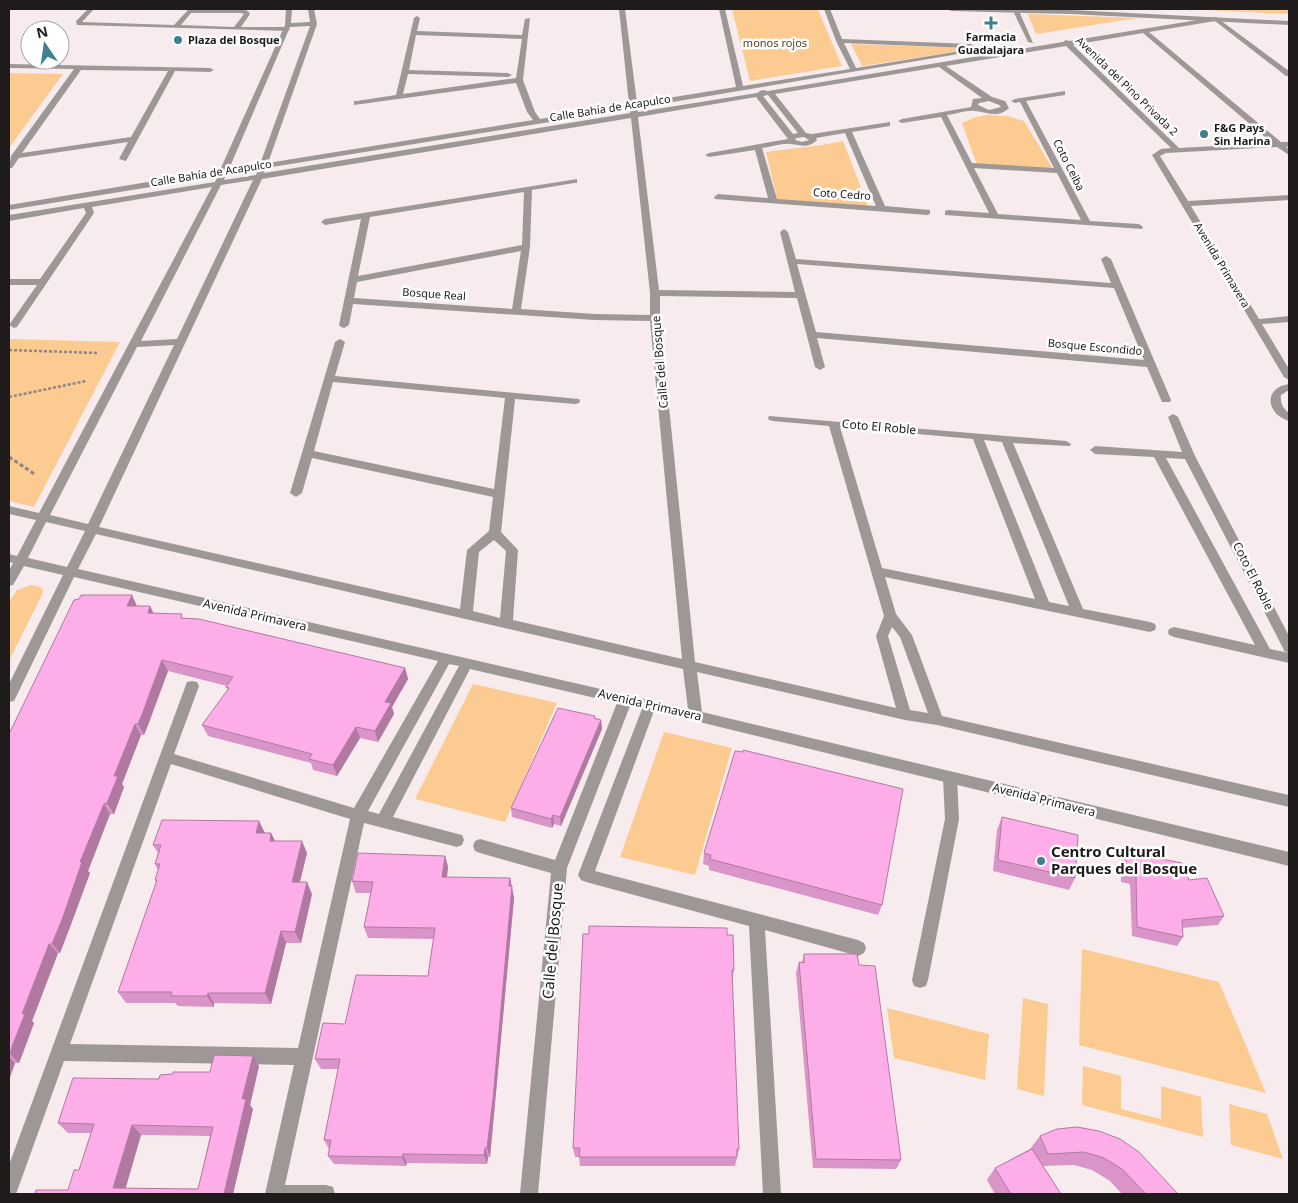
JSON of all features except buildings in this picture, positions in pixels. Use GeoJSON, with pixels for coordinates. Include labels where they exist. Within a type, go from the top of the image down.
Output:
{"type":"FeatureCollection","features":[{"type":"Feature","properties":{"kind":"street"},"geometry":{"type":"LineString","coordinates":[[91,9],[79,21],[79,24],[177,26],[288,26],[314,24]]}},
{"type":"Feature","properties":{"kind":"street"},"geometry":{"type":"LineString","coordinates":[[9,582],[15,560],[43,518],[218,184],[288,26],[289,9]]}},
{"type":"Feature","properties":{"kind":"street"},"geometry":{"type":"LineString","coordinates":[[9,697],[71,573],[259,177],[314,24],[311,9]]}},
{"type":"Feature","properties":{"kind":"street","name":"Calle del Bosque"},"geometry":{"type":"LineString","coordinates":[[622,9],[632,111],[655,293],[655,318],[689,664],[696,716]]}},
{"type":"Feature","properties":{"kind":"street"},"geometry":{"type":"LineString","coordinates":[[722,9],[740,88]]}},
{"type":"Feature","properties":{"kind":"street"},"geometry":{"type":"LineString","coordinates":[[827,9],[839,40],[854,70]]}},
{"type":"Feature","properties":{"kind":"street"},"geometry":{"type":"LineString","coordinates":[[951,9],[1070,10],[1289,23]]}},
{"type":"Feature","properties":{"kind":"street"},"geometry":{"type":"LineString","coordinates":[[177,26],[190,10],[246,12],[247,14],[238,26]]}},
{"type":"Feature","properties":{"kind":"street"},"geometry":{"type":"LineString","coordinates":[[1016,10],[1031,42]]}},
{"type":"Feature","properties":{"kind":"street"},"geometry":{"type":"LineString","coordinates":[[399,97],[417,18]]}},
{"type":"Feature","properties":{"kind":"street","name":"Calle Bahía de Acapulco"},"geometry":{"type":"LineString","coordinates":[[9,206],[538,121],[632,111],[740,88],[762,91],[854,70],[1188,18]]}},
{"type":"Feature","properties":{"kind":"street"},"geometry":{"type":"LineString","coordinates":[[528,19],[518,77],[531,112],[538,121]]}},
{"type":"Feature","properties":{"kind":"street"},"geometry":{"type":"LineString","coordinates":[[1216,19],[1289,74]]}},
{"type":"Feature","properties":{"kind":"street","name":"Calle Bahía de Acapulco"},"geometry":{"type":"LineString","coordinates":[[9,218],[259,177],[632,111],[1000,56],[1216,19]]}},
{"type":"Feature","properties":{"kind":"street"},"geometry":{"type":"LineString","coordinates":[[1145,32],[1289,154]]}},
{"type":"Feature","properties":{"kind":"street"},"geometry":{"type":"LineString","coordinates":[[413,33],[525,37]]}},
{"type":"Feature","properties":{"kind":"street","name":"Avenida del Pino Privada 2"},"geometry":{"type":"LineString","coordinates":[[1060,37],[1178,151]]}},
{"type":"Feature","properties":{"kind":"street"},"geometry":{"type":"LineString","coordinates":[[839,40],[984,46],[1000,56]]}},
{"type":"Feature","properties":{"kind":"street"},"geometry":{"type":"LineString","coordinates":[[926,59],[989,99],[1002,102],[1005,108]]}},
{"type":"Feature","properties":{"kind":"street"},"geometry":{"type":"LineString","coordinates":[[936,65],[976,105],[993,112],[1005,108],[1032,116]]}},
{"type":"Feature","properties":{"kind":"street"},"geometry":{"type":"LineString","coordinates":[[9,66],[210,70]]}},
{"type":"Feature","properties":{"kind":"street"},"geometry":{"type":"LineString","coordinates":[[9,166],[79,67]]}},
{"type":"Feature","properties":{"kind":"street"},"geometry":{"type":"LineString","coordinates":[[123,159],[173,69]]}},
{"type":"Feature","properties":{"kind":"street"},"geometry":{"type":"LineString","coordinates":[[404,72],[518,77]]}},
{"type":"Feature","properties":{"kind":"street"},"geometry":{"type":"LineString","coordinates":[[357,103],[518,77]]}},
{"type":"Feature","properties":{"kind":"street"},"geometry":{"type":"LineString","coordinates":[[762,91],[807,136],[812,141],[806,144],[799,144],[792,139],[762,91]]}},
{"type":"Feature","properties":{"kind":"street"},"geometry":{"type":"LineString","coordinates":[[1012,102],[1062,93]]}},
{"type":"Feature","properties":{"kind":"street"},"geometry":{"type":"LineString","coordinates":[[902,121],[943,114],[976,105],[989,99]]}},
{"type":"Feature","properties":{"kind":"street","name":"Coto Ceiba"},"geometry":{"type":"LineString","coordinates":[[1022,100],[1087,223]]}},
{"type":"Feature","properties":{"kind":"street"},"geometry":{"type":"LineString","coordinates":[[943,114],[995,216]]}},
{"type":"Feature","properties":{"kind":"street"},"geometry":{"type":"LineString","coordinates":[[807,136],[887,124]]}},
{"type":"Feature","properties":{"kind":"street","name":"Coto Cedro"},"geometry":{"type":"LineString","coordinates":[[718,197],[881,208],[848,131]]}},
{"type":"Feature","properties":{"kind":"street"},"geometry":{"type":"LineString","coordinates":[[16,156],[134,139]]}},
{"type":"Feature","properties":{"kind":"street"},"geometry":{"type":"LineString","coordinates":[[709,155],[792,139]]}},
{"type":"Feature","properties":{"kind":"street"},"geometry":{"type":"LineString","coordinates":[[1178,151],[1289,144]]}},
{"type":"Feature","properties":{"kind":"street"},"geometry":{"type":"LineString","coordinates":[[758,146],[773,201]]}},
{"type":"Feature","properties":{"kind":"street","name":"Avenida Primavera"},"geometry":{"type":"LineString","coordinates":[[1178,151],[1158,153],[1156,155],[1289,377]]}},
{"type":"Feature","properties":{"kind":"street"},"geometry":{"type":"LineString","coordinates":[[969,165],[1060,171]]}},
{"type":"Feature","properties":{"kind":"street"},"geometry":{"type":"LineString","coordinates":[[325,222],[574,181]]}},
{"type":"Feature","properties":{"kind":"street"},"geometry":{"type":"LineString","coordinates":[[516,312],[526,247],[528,189]]}},
{"type":"Feature","properties":{"kind":"street"},"geometry":{"type":"LineString","coordinates":[[1186,204],[1289,197]]}},
{"type":"Feature","properties":{"kind":"street"},"geometry":{"type":"LineString","coordinates":[[14,324],[90,213],[87,205]]}},
{"type":"Feature","properties":{"kind":"street"},"geometry":{"type":"LineString","coordinates":[[881,208],[927,212]]}},
{"type":"Feature","properties":{"kind":"street"},"geometry":{"type":"LineString","coordinates":[[948,213],[1139,227]]}},
{"type":"Feature","properties":{"kind":"street"},"geometry":{"type":"LineString","coordinates":[[344,325],[366,216]]}},
{"type":"Feature","properties":{"kind":"street"},"geometry":{"type":"LineString","coordinates":[[784,232],[820,367]]}},
{"type":"Feature","properties":{"kind":"street"},"geometry":{"type":"LineString","coordinates":[[354,280],[526,247]]}},
{"type":"Feature","properties":{"kind":"street","name":"Bosque Escondido"},"geometry":{"type":"LineString","coordinates":[[812,335],[1150,364],[1106,259]]}},
{"type":"Feature","properties":{"kind":"street"},"geometry":{"type":"LineString","coordinates":[[792,261],[1118,286]]}},
{"type":"Feature","properties":{"kind":"street"},"geometry":{"type":"LineString","coordinates":[[9,282],[43,282]]}},
{"type":"Feature","properties":{"kind":"street"},"geometry":{"type":"LineString","coordinates":[[655,293],[801,295]]}},
{"type":"Feature","properties":{"kind":"street","name":"Bosque Real"},"geometry":{"type":"LineString","coordinates":[[350,301],[516,312],[655,318]]}},
{"type":"Feature","properties":{"kind":"street"},"geometry":{"type":"LineString","coordinates":[[1256,322],[1289,319]]}},
{"type":"Feature","properties":{"kind":"street"},"geometry":{"type":"LineString","coordinates":[[134,344],[181,342]]}},
{"type":"Feature","properties":{"kind":"street"},"geometry":{"type":"LineString","coordinates":[[296,494],[340,342]]}},
{"type":"Feature","properties":{"kind":"street"},"geometry":{"type":"LineString","coordinates":[[1150,364],[1166,400]]}},
{"type":"Feature","properties":{"kind":"street"},"geometry":{"type":"LineString","coordinates":[[330,379],[575,401]]}},
{"type":"Feature","properties":{"kind":"street"},"geometry":{"type":"LineString","coordinates":[[1289,387],[1283,388],[1276,394],[1274,402],[1279,410],[1289,418]]}},
{"type":"Feature","properties":{"kind":"street"},"geometry":{"type":"LineString","coordinates":[[466,614],[473,550],[495,533],[510,396]]}},
{"type":"Feature","properties":{"kind":"street","name":"Coto El Roble"},"geometry":{"type":"LineString","coordinates":[[1173,417],[1189,456],[1289,648]]}},
{"type":"Feature","properties":{"kind":"street"},"geometry":{"type":"LineString","coordinates":[[773,418],[833,423]]}},
{"type":"Feature","properties":{"kind":"street","name":"Coto El Roble"},"geometry":{"type":"LineString","coordinates":[[937,720],[906,635],[890,616],[833,423],[1066,444]]}},
{"type":"Feature","properties":{"kind":"street"},"geometry":{"type":"LineString","coordinates":[[977,436],[1044,606]]}},
{"type":"Feature","properties":{"kind":"street"},"geometry":{"type":"LineString","coordinates":[[1006,438],[1078,612]]}},
{"type":"Feature","properties":{"kind":"street"},"geometry":{"type":"LineString","coordinates":[[1095,450],[1189,456]]}},
{"type":"Feature","properties":{"kind":"street"},"geometry":{"type":"LineString","coordinates":[[309,454],[500,494]]}},
{"type":"Feature","properties":{"kind":"street"},"geometry":{"type":"LineString","coordinates":[[1158,454],[1265,652]]}},
{"type":"Feature","properties":{"kind":"street"},"geometry":{"type":"LineString","coordinates":[[9,510],[1289,801]]}},
{"type":"Feature","properties":{"kind":"street"},"geometry":{"type":"LineString","coordinates":[[495,533],[512,550],[506,623]]}},
{"type":"Feature","properties":{"kind":"street","name":"Avenida Primavera"},"geometry":{"type":"LineString","coordinates":[[15,560],[650,705],[1289,859]]}},
{"type":"Feature","properties":{"kind":"street"},"geometry":{"type":"LineString","coordinates":[[876,571],[1150,627]]}},
{"type":"Feature","properties":{"kind":"street"},"geometry":{"type":"LineString","coordinates":[[890,616],[882,636],[905,715]]}},
{"type":"Feature","properties":{"kind":"street"},"geometry":{"type":"LineString","coordinates":[[1174,632],[1289,658]]}},
{"type":"Feature","properties":{"kind":"street"},"geometry":{"type":"LineString","coordinates":[[326,1194],[274,1194],[358,815],[446,658]]}},
{"type":"Feature","properties":{"kind":"street"},"geometry":{"type":"LineString","coordinates":[[383,821],[468,663]]}},
{"type":"Feature","properties":{"kind":"street"},"geometry":{"type":"LineString","coordinates":[[9,1189],[192,686]]}},
{"type":"Feature","properties":{"kind":"street","name":"Calle del Bosque"},"geometry":{"type":"LineString","coordinates":[[529,1194],[559,868],[626,700]]}},
{"type":"Feature","properties":{"kind":"street"},"geometry":{"type":"LineString","coordinates":[[650,705],[586,875],[858,948]]}},
{"type":"Feature","properties":{"kind":"street"},"geometry":{"type":"LineString","coordinates":[[166,757],[358,815],[456,840]]}},
{"type":"Feature","properties":{"kind":"street"},"geometry":{"type":"LineString","coordinates":[[920,980],[952,820],[950,778]]}},
{"type":"Feature","properties":{"kind":"street"},"geometry":{"type":"LineString","coordinates":[[480,846],[559,868]]}},
{"type":"Feature","properties":{"kind":"street"},"geometry":{"type":"LineString","coordinates":[[757,921],[772,1194]]}},
{"type":"Feature","properties":{"kind":"street"},"geometry":{"type":"LineString","coordinates":[[58,1052],[304,1057]]}},
{"type":"Feature","properties":{"kind":"path"},"geometry":{"type":"LineString","coordinates":[[9,350],[98,352]]}},
{"type":"Feature","properties":{"kind":"path"},"geometry":{"type":"LineString","coordinates":[[9,397],[86,381]]}},
{"type":"Feature","properties":{"kind":"path"},"geometry":{"type":"LineString","coordinates":[[9,457],[36,475]]}},
{"type":"Feature","properties":{"kind":"green space","name":"monos rojos"},"geometry":{"type":"Polygon","coordinates":[[[732,9],[818,10],[842,66],[750,81],[732,9]]]}},
{"type":"Feature","properties":{"kind":"green space"},"geometry":{"type":"Polygon","coordinates":[[[1187,9],[1289,9],[1289,14],[1187,9]]]}},
{"type":"Feature","properties":{"kind":"green space"},"geometry":{"type":"Polygon","coordinates":[[[1028,14],[1137,18],[1036,34],[1028,14]]]}},
{"type":"Feature","properties":{"kind":"green space"},"geometry":{"type":"Polygon","coordinates":[[[851,44],[979,48],[862,66],[851,44]]]}},
{"type":"Feature","properties":{"kind":"green space"},"geometry":{"type":"Polygon","coordinates":[[[9,73],[63,74],[9,148],[9,73]]]}},
{"type":"Feature","properties":{"kind":"green space"},"geometry":{"type":"Polygon","coordinates":[[[987,115],[1007,116],[1024,121],[1053,169],[977,165],[962,123],[987,115]]]}},
{"type":"Feature","properties":{"kind":"green space"},"geometry":{"type":"Polygon","coordinates":[[[843,141],[868,206],[778,202],[766,152],[843,141]]]}},
{"type":"Feature","properties":{"kind":"green space"},"geometry":{"type":"Polygon","coordinates":[[[9,339],[120,342],[34,507],[9,501],[9,339]]]}},
{"type":"Feature","properties":{"kind":"green space"},"geometry":{"type":"Polygon","coordinates":[[[31,585],[38,586],[43,590],[42,595],[9,661],[9,602],[17,590],[31,585]]]}},
{"type":"Feature","properties":{"kind":"green space"},"geometry":{"type":"Polygon","coordinates":[[[473,684],[557,703],[505,822],[415,799],[473,684]]]}},
{"type":"Feature","properties":{"kind":"green space"},"geometry":{"type":"Polygon","coordinates":[[[664,732],[732,748],[695,875],[620,857],[664,732]]]}},
{"type":"Feature","properties":{"kind":"green space"},"geometry":{"type":"Polygon","coordinates":[[[1082,949],[1219,982],[1266,1093],[1079,1045],[1082,949]]]}},
{"type":"Feature","properties":{"kind":"green space"},"geometry":{"type":"Polygon","coordinates":[[[1023,998],[1048,1004],[1044,1096],[1017,1089],[1023,998]]]}},
{"type":"Feature","properties":{"kind":"green space"},"geometry":{"type":"Polygon","coordinates":[[[887,1008],[989,1034],[985,1080],[894,1058],[887,1008]]]}},
{"type":"Feature","properties":{"kind":"green space"},"geometry":{"type":"Polygon","coordinates":[[[1083,1066],[1121,1076],[1121,1109],[1161,1119],[1161,1086],[1201,1097],[1203,1137],[1082,1105],[1083,1066]]]}},
{"type":"Feature","properties":{"kind":"green space"},"geometry":{"type":"Polygon","coordinates":[[[1229,1104],[1267,1114],[1283,1159],[1231,1145],[1229,1104]]]}},
{"type":"Feature","properties":{"kind":"place","name":"Farmacia Guadalajara"},"geometry":{"type":"Point","coordinates":[991,23]}},
{"type":"Feature","properties":{"kind":"place","name":"Plaza del Bosque"},"geometry":{"type":"Point","coordinates":[178,40]}},
{"type":"Feature","properties":{"kind":"place","name":"F&G Pays Sin Harina"},"geometry":{"type":"Point","coordinates":[1204,134]}},
{"type":"Feature","properties":{"kind":"place","name":"Centro Cultural Parques del Bosque"},"geometry":{"type":"Point","coordinates":[1041,861]}}]}
